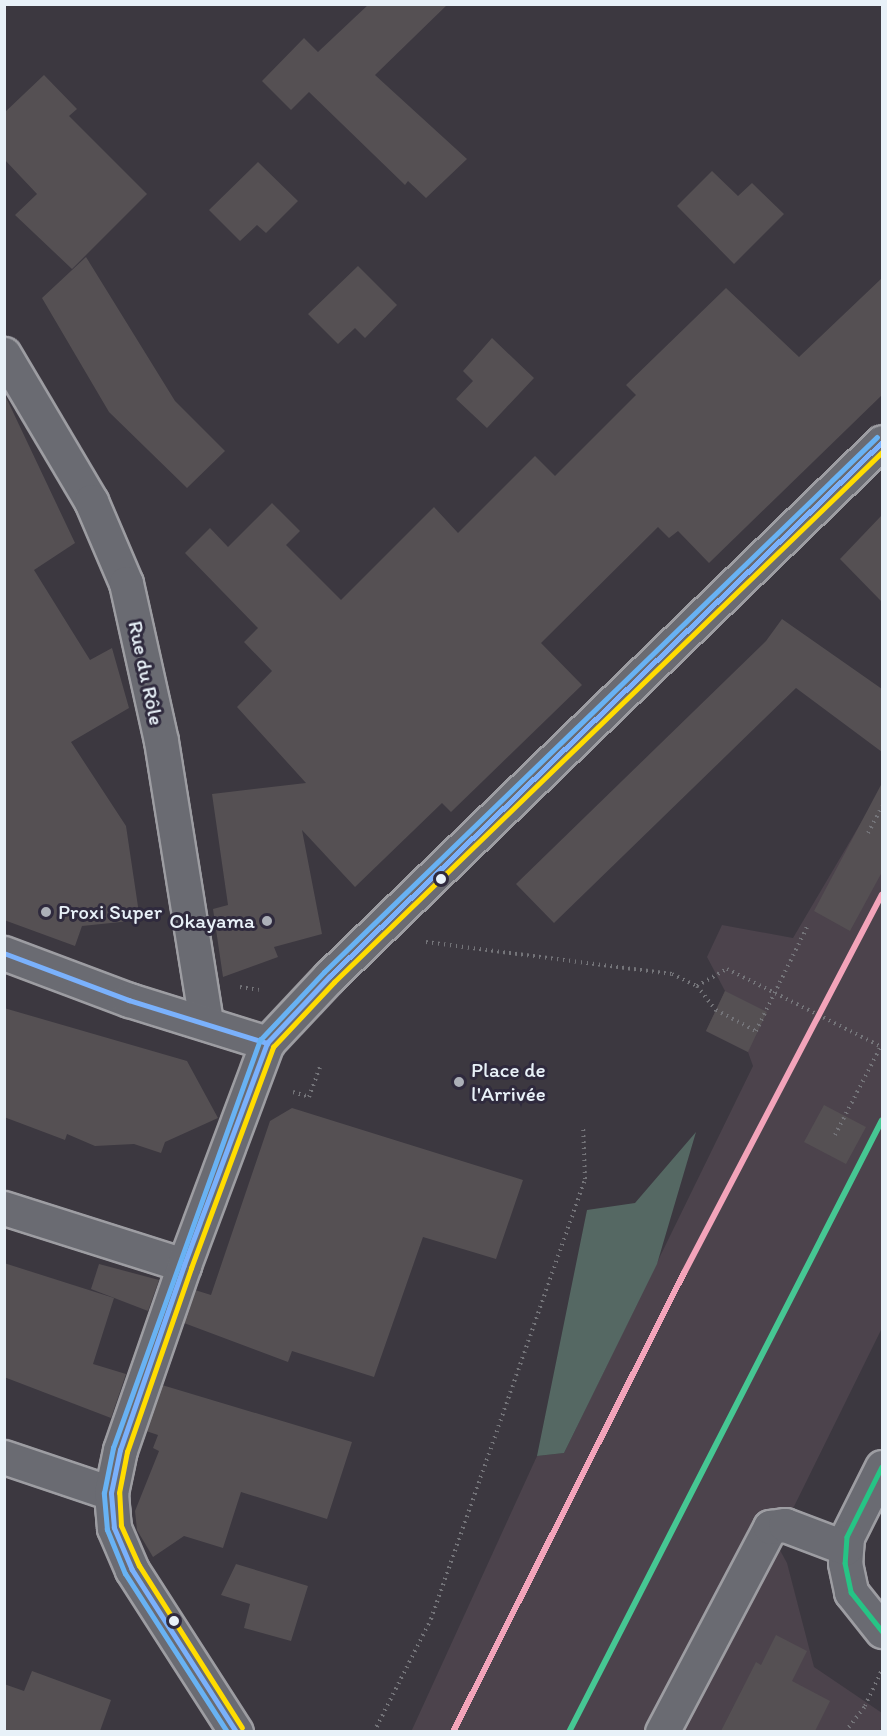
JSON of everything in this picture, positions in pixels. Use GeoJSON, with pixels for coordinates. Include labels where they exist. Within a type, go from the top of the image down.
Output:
{"type":"FeatureCollection","features":[{"type":"Feature","properties":{"kind":"street","name":"Rue du Rôle"},"geometry":{"type":"LineString","coordinates":[[4,354],[91,501],[126,583],[161,741],[206,1021]]}},
{"type":"Feature","properties":{"kind":"street"},"geometry":{"type":"LineString","coordinates":[[236,1731],[132,1570],[114,1528],[111,1493],[120,1450],[184,1265],[267,1043],[882,442]]}},
{"type":"Feature","properties":{"kind":"street"},"geometry":{"type":"LineString","coordinates":[[4,953],[129,1000],[206,1021],[267,1043]]}},
{"type":"Feature","properties":{"kind":"street"},"geometry":{"type":"LineString","coordinates":[[4,1208],[184,1265]]}},
{"type":"Feature","properties":{"kind":"street"},"geometry":{"type":"LineString","coordinates":[[4,1457],[111,1493]]}},
{"type":"Feature","properties":{"kind":"street"},"geometry":{"type":"LineString","coordinates":[[882,1467],[847,1537],[846,1548],[851,1592],[882,1630]]}},
{"type":"Feature","properties":{"kind":"street"},"geometry":{"type":"LineString","coordinates":[[662,1731],[770,1527],[785,1525],[846,1548]]}},
{"type":"Feature","properties":{"kind":"path"},"geometry":{"type":"LineString","coordinates":[[868,833],[882,807]]}},
{"type":"Feature","properties":{"kind":"path"},"geometry":{"type":"LineString","coordinates":[[421,946],[427,940],[672,974],[697,986],[716,1010],[756,1031],[808,925]]}},
{"type":"Feature","properties":{"kind":"path"},"geometry":{"type":"LineString","coordinates":[[697,986],[727,969],[882,1046],[835,1135]]}},
{"type":"Feature","properties":{"kind":"path"},"geometry":{"type":"LineString","coordinates":[[235,986],[270,988]]}},
{"type":"Feature","properties":{"kind":"path"},"geometry":{"type":"LineString","coordinates":[[288,1090],[309,1097],[320,1066]]}},
{"type":"Feature","properties":{"kind":"path"},"geometry":{"type":"LineString","coordinates":[[374,1731],[431,1619],[585,1179],[583,1125]]}},
{"type":"Feature","properties":{"kind":"path"},"geometry":{"type":"LineString","coordinates":[[845,1731],[865,1706],[882,1669]]}},
{"type":"Feature","properties":{"kind":"shaded area"},"geometry":{"type":"Polygon","coordinates":[[[882,787],[882,1328],[776,1543],[787,1563],[814,1667],[882,1713],[882,1727],[879,1732],[411,1732],[537,1456],[564,1453],[753,1066],[748,1052],[706,1031],[725,991],[707,957],[722,925],[793,938],[882,787]]]}},
{"type":"Feature","properties":{"kind":"green space"},"geometry":{"type":"Polygon","coordinates":[[[696,1132],[657,1264],[564,1453],[537,1456],[587,1210],[635,1203],[696,1132]]]}},
{"type":"Feature","properties":{"kind":"building"},"geometry":{"type":"Polygon","coordinates":[[[369,4],[448,4],[375,75],[467,159],[426,198],[408,181],[405,185],[309,92],[291,110],[262,81],[304,38],[318,52],[369,4]]]}},
{"type":"Feature","properties":{"kind":"building"},"geometry":{"type":"Polygon","coordinates":[[[44,75],[77,109],[69,116],[147,194],[72,269],[15,215],[37,194],[4,159],[4,113],[44,75]]]}},
{"type":"Feature","properties":{"kind":"building"},"geometry":{"type":"Polygon","coordinates":[[[258,162],[298,201],[266,233],[257,225],[240,241],[209,210],[258,162]]]}},
{"type":"Feature","properties":{"kind":"building"},"geometry":{"type":"Polygon","coordinates":[[[712,171],[738,196],[752,183],[784,214],[734,264],[677,206],[712,171]]]}},
{"type":"Feature","properties":{"kind":"building"},"geometry":{"type":"Polygon","coordinates":[[[86,257],[175,401],[225,451],[187,488],[109,412],[42,298],[86,257]]]}},
{"type":"Feature","properties":{"kind":"building"},"geometry":{"type":"Polygon","coordinates":[[[358,266],[397,305],[365,338],[355,328],[338,344],[308,314],[358,266]]]}},
{"type":"Feature","properties":{"kind":"building"},"geometry":{"type":"Polygon","coordinates":[[[882,278],[882,395],[709,563],[678,531],[669,538],[658,527],[541,643],[582,685],[451,812],[442,803],[355,887],[302,830],[322,934],[274,947],[278,957],[223,977],[213,909],[228,905],[212,794],[306,783],[237,707],[272,671],[244,642],[258,628],[185,553],[210,528],[228,547],[272,503],[300,531],[286,545],[341,600],[434,507],[458,533],[535,456],[555,476],[636,395],[626,385],[726,288],[799,357],[882,278]]]}},
{"type":"Feature","properties":{"kind":"building"},"geometry":{"type":"Polygon","coordinates":[[[492,338],[534,378],[487,428],[456,399],[473,381],[463,371],[492,338]]]}},
{"type":"Feature","properties":{"kind":"building"},"geometry":{"type":"Polygon","coordinates":[[[4,393],[75,543],[34,570],[90,660],[112,648],[129,708],[71,742],[126,826],[140,920],[82,926],[75,946],[4,920],[4,393]]]}},
{"type":"Feature","properties":{"kind":"building"},"geometry":{"type":"Polygon","coordinates":[[[882,515],[882,602],[840,559],[882,515]]]}},
{"type":"Feature","properties":{"kind":"building"},"geometry":{"type":"Polygon","coordinates":[[[782,619],[882,689],[882,752],[796,688],[554,923],[516,884],[766,641],[782,619]]]}},
{"type":"Feature","properties":{"kind":"building"},"geometry":{"type":"Polygon","coordinates":[[[882,783],[882,872],[850,931],[814,911],[882,783]]]}},
{"type":"Feature","properties":{"kind":"building"},"geometry":{"type":"Polygon","coordinates":[[[725,991],[767,1012],[748,1052],[706,1031],[725,991]]]}},
{"type":"Feature","properties":{"kind":"building"},"geometry":{"type":"Polygon","coordinates":[[[4,1008],[187,1061],[218,1118],[165,1142],[161,1153],[134,1144],[95,1146],[67,1134],[65,1140],[4,1117],[4,1008]]]}},
{"type":"Feature","properties":{"kind":"building"},"geometry":{"type":"Polygon","coordinates":[[[824,1105],[866,1127],[846,1164],[804,1142],[824,1105]]]}},
{"type":"Feature","properties":{"kind":"building"},"geometry":{"type":"Polygon","coordinates":[[[292,1108],[523,1180],[496,1259],[423,1237],[374,1377],[292,1351],[288,1362],[184,1323],[195,1290],[211,1295],[270,1121],[292,1108]]]}},
{"type":"Feature","properties":{"kind":"building"},"geometry":{"type":"Polygon","coordinates":[[[4,1263],[114,1298],[93,1364],[126,1374],[111,1418],[4,1377],[4,1263]]]}},
{"type":"Feature","properties":{"kind":"building"},"geometry":{"type":"Polygon","coordinates":[[[99,1264],[159,1280],[148,1311],[91,1289],[99,1264]]]}},
{"type":"Feature","properties":{"kind":"building"},"geometry":{"type":"Polygon","coordinates":[[[162,1385],[352,1442],[327,1519],[241,1492],[223,1548],[184,1536],[153,1557],[137,1530],[135,1511],[159,1451],[153,1448],[158,1435],[146,1431],[162,1385]]]}},
{"type":"Feature","properties":{"kind":"building"},"geometry":{"type":"Polygon","coordinates":[[[236,1564],[308,1586],[291,1641],[244,1628],[250,1604],[221,1595],[236,1564]]]}},
{"type":"Feature","properties":{"kind":"building"},"geometry":{"type":"Polygon","coordinates":[[[776,1635],[807,1651],[792,1681],[830,1701],[815,1731],[721,1731],[756,1662],[761,1665],[776,1635]]]}},
{"type":"Feature","properties":{"kind":"building"},"geometry":{"type":"Polygon","coordinates":[[[32,1671],[111,1700],[100,1731],[4,1731],[4,1684],[24,1691],[32,1671]]]}},
{"type":"Feature","properties":{"kind":"transit line"},"geometry":{"type":"LineString","coordinates":[[227,1732],[125,1574],[107,1530],[104,1493],[113,1448],[260,1040],[324,972],[877,437]]}},
{"type":"Feature","properties":{"kind":"transit line"},"geometry":{"type":"LineString","coordinates":[[236,1732],[132,1570],[114,1528],[111,1493],[120,1450],[184,1265],[267,1043],[329,977],[882,442]]}},
{"type":"Feature","properties":{"kind":"transit line"},"geometry":{"type":"LineString","coordinates":[[242,1728],[139,1566],[121,1526],[119,1493],[127,1452],[191,1268],[273,1047],[334,982],[882,452]]}},
{"type":"Feature","properties":{"kind":"transit line"},"geometry":{"type":"LineString","coordinates":[[453,1732],[684,1273],[882,895]]}},
{"type":"Feature","properties":{"kind":"transit line"},"geometry":{"type":"LineString","coordinates":[[4,953],[129,1000],[267,1043]]}},
{"type":"Feature","properties":{"kind":"transit line"},"geometry":{"type":"LineString","coordinates":[[569,1732],[882,1120]]}},
{"type":"Feature","properties":{"kind":"transit line"},"geometry":{"type":"LineString","coordinates":[[882,1467],[847,1537],[845,1563],[851,1592],[882,1631]]}},
{"type":"Feature","properties":{"kind":"place","name":"Proxi Super"},"geometry":{"type":"Point","coordinates":[46,912]}},
{"type":"Feature","properties":{"kind":"place","name":"Okayama"},"geometry":{"type":"Point","coordinates":[267,921]}},
{"type":"Feature","properties":{"kind":"place","name":"Place de l'Arrivée"},"geometry":{"type":"Point","coordinates":[459,1082]}}]}
